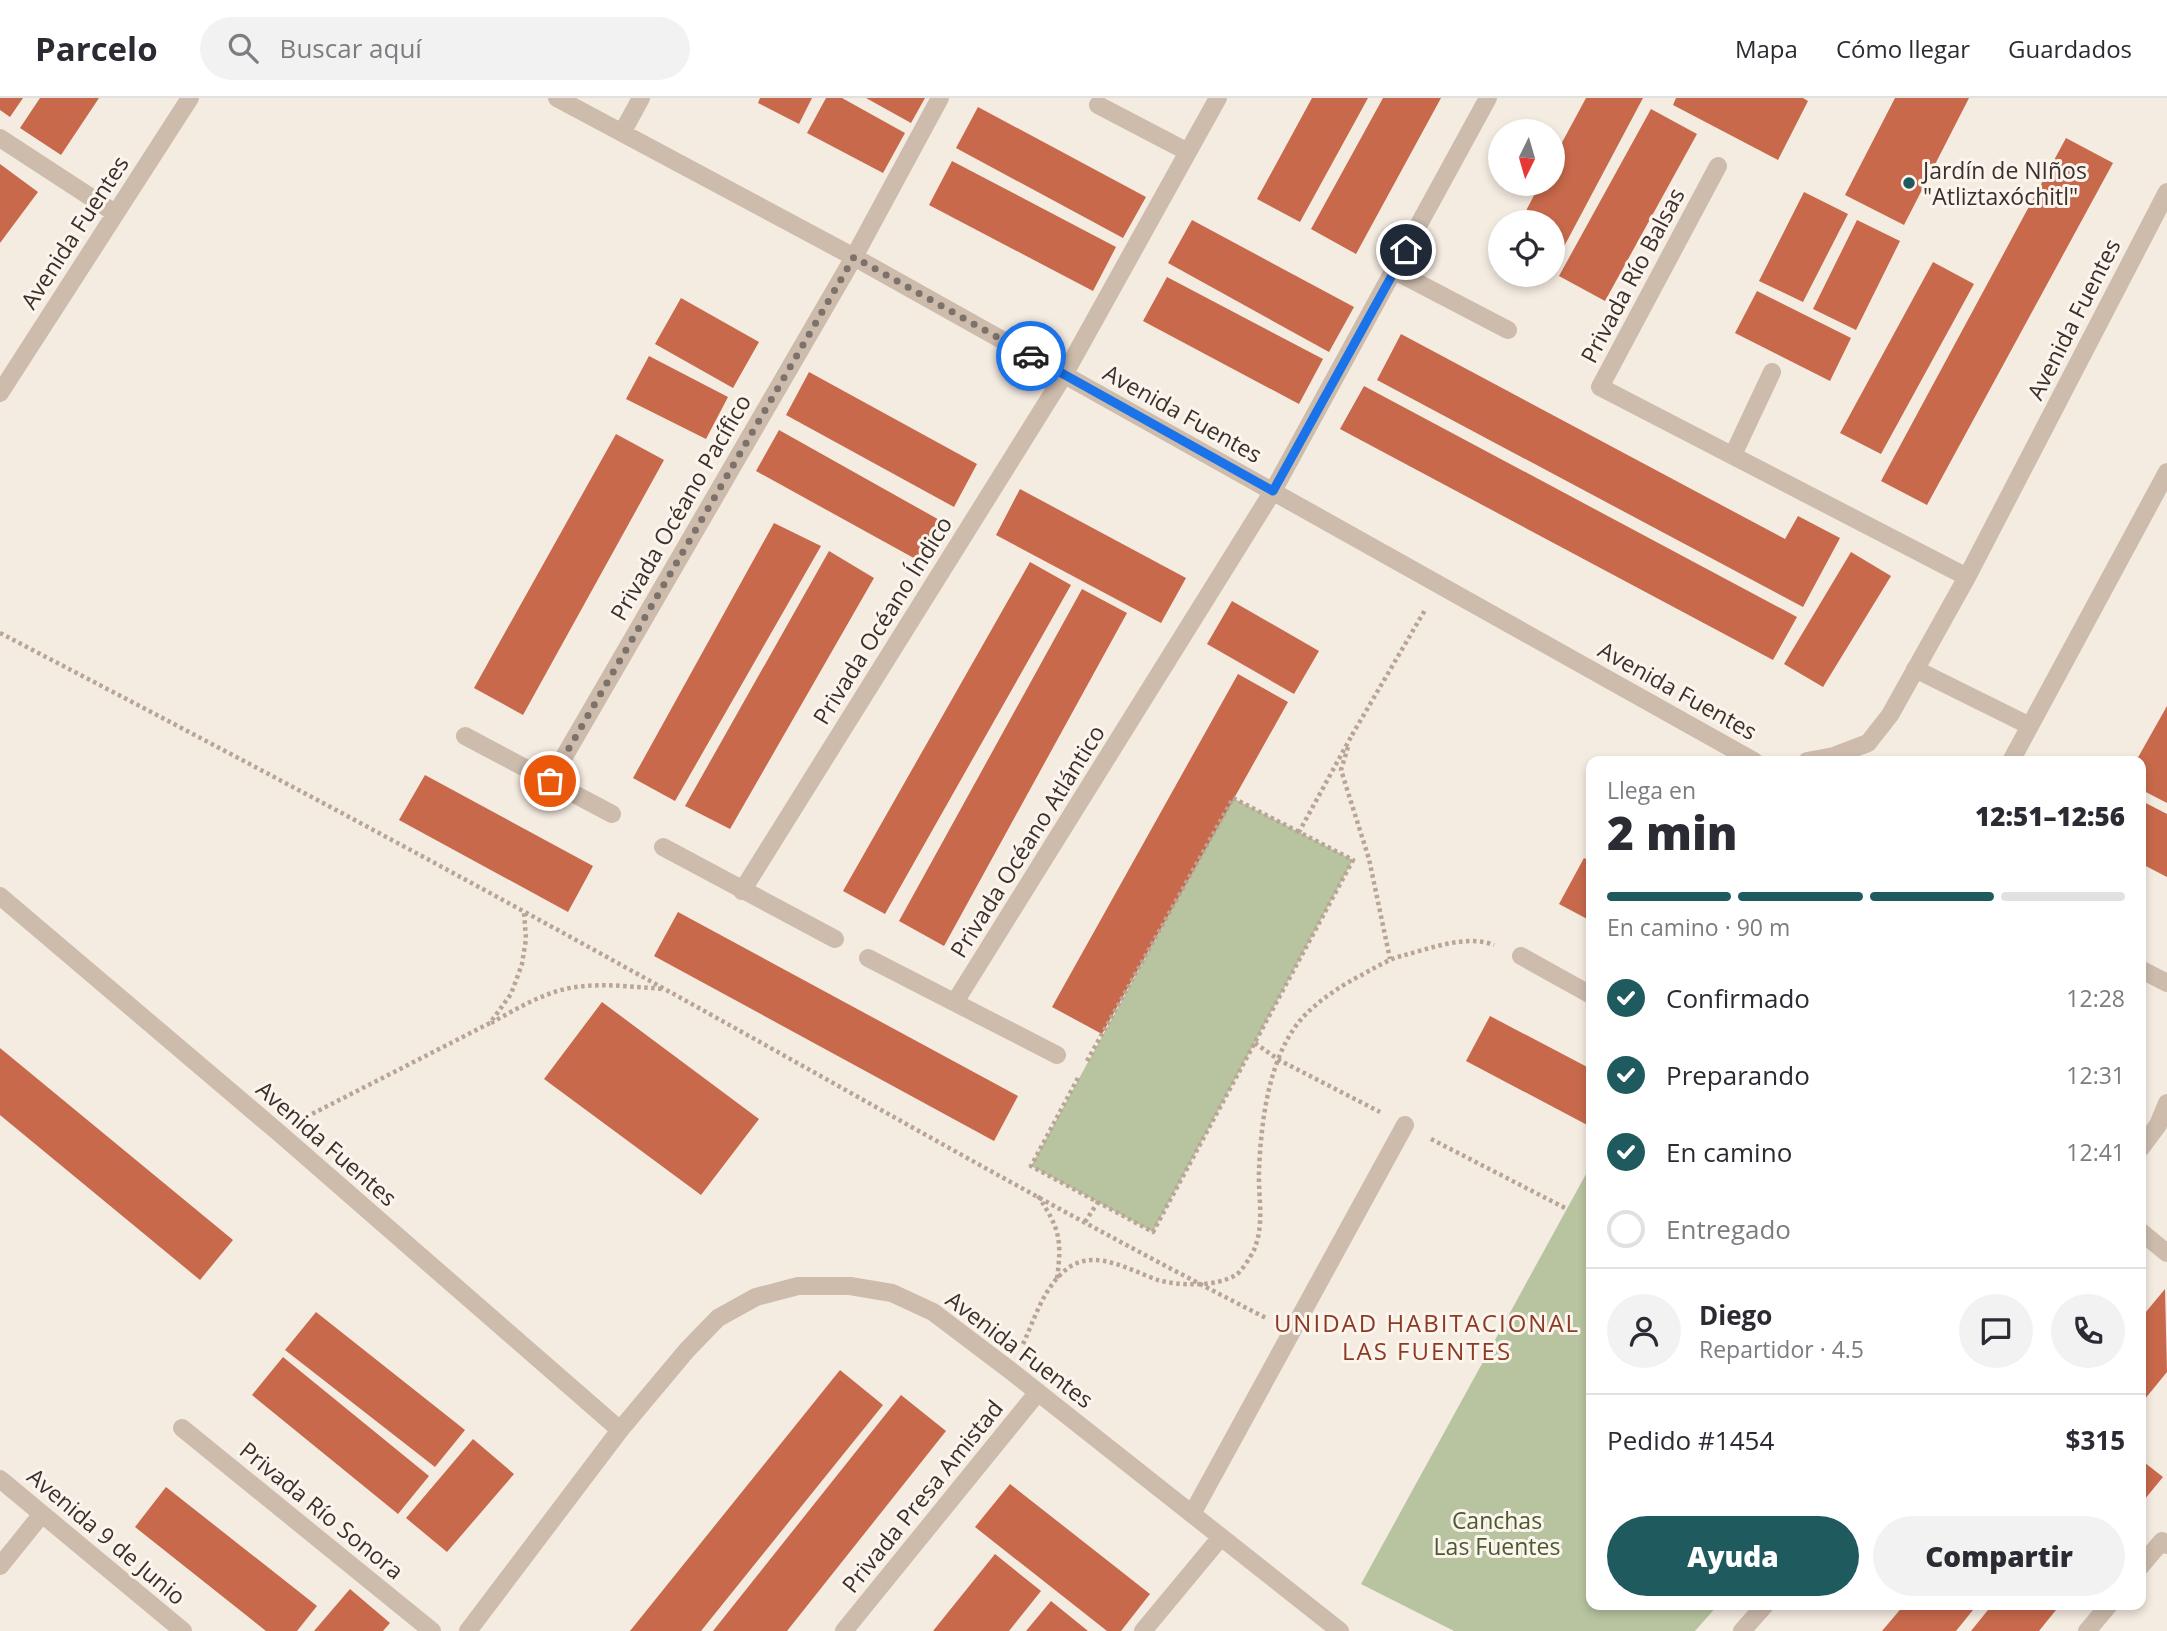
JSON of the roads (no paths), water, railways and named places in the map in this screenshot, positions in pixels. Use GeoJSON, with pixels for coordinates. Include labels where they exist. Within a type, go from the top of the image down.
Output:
{"type":"FeatureCollection","features":[{"type":"Feature","properties":{"kind":"street","name":"Avenida Fuentes"},"geometry":{"type":"LineString","coordinates":[[0,393],[190,98]]}},
{"type":"Feature","properties":{"kind":"street","name":"Avenida Fuentes"},"geometry":{"type":"LineString","coordinates":[[556,98],[854,257],[1745,756]]}},
{"type":"Feature","properties":{"kind":"street"},"geometry":{"type":"LineString","coordinates":[[622,133],[641,98]]}},
{"type":"Feature","properties":{"kind":"street","name":"Privada Océano Pacífico"},"geometry":{"type":"LineString","coordinates":[[550,781],[854,257],[940,98]]}},
{"type":"Feature","properties":{"kind":"street","name":"Privada Océano Índico"},"geometry":{"type":"LineString","coordinates":[[742,891],[1064,375],[1218,98]]}},
{"type":"Feature","properties":{"kind":"street","name":"Privada Océano Atlántico"},"geometry":{"type":"LineString","coordinates":[[955,1002],[1273,491],[1489,98]]}},
{"type":"Feature","properties":{"kind":"street"},"geometry":{"type":"LineString","coordinates":[[1098,105],[1188,152]]}},
{"type":"Feature","properties":{"kind":"street"},"geometry":{"type":"LineString","coordinates":[[0,138],[115,214]]}},
{"type":"Feature","properties":{"kind":"street","name":"Privada Río Balsas"},"geometry":{"type":"LineString","coordinates":[[1718,166],[1600,387],[1967,577]]}},
{"type":"Feature","properties":{"kind":"street","name":"Avenida Fuentes"},"geometry":{"type":"LineString","coordinates":[[1834,756],[1868,743],[1890,715],[1967,577],[2167,192]]}},
{"type":"Feature","properties":{"kind":"street"},"geometry":{"type":"LineString","coordinates":[[1395,271],[1508,330]]}},
{"type":"Feature","properties":{"kind":"street"},"geometry":{"type":"LineString","coordinates":[[1733,455],[1772,372]]}},
{"type":"Feature","properties":{"kind":"street"},"geometry":{"type":"LineString","coordinates":[[2014,756],[2167,472]]}},
{"type":"Feature","properties":{"kind":"street"},"geometry":{"type":"LineString","coordinates":[[1915,669],[2030,726]]}},
{"type":"Feature","properties":{"kind":"street"},"geometry":{"type":"LineString","coordinates":[[465,736],[612,814]]}},
{"type":"Feature","properties":{"kind":"street"},"geometry":{"type":"LineString","coordinates":[[663,847],[835,939]]}},
{"type":"Feature","properties":{"kind":"street","name":"Avenida Fuentes"},"geometry":{"type":"LineString","coordinates":[[0,896],[278,1132],[620,1430]]}},
{"type":"Feature","properties":{"kind":"street"},"geometry":{"type":"LineString","coordinates":[[1521,956],[1586,992]]}},
{"type":"Feature","properties":{"kind":"street"},"geometry":{"type":"LineString","coordinates":[[868,958],[1057,1055]]}},
{"type":"Feature","properties":{"kind":"street"},"geometry":{"type":"LineString","coordinates":[[2146,972],[2167,984]]}},
{"type":"Feature","properties":{"kind":"street"},"geometry":{"type":"LineString","coordinates":[[2146,1141],[2158,1125],[2167,1103]]}},
{"type":"Feature","properties":{"kind":"street"},"geometry":{"type":"LineString","coordinates":[[1192,1514],[1405,1125]]}},
{"type":"Feature","properties":{"kind":"street"},"geometry":{"type":"LineString","coordinates":[[2146,1236],[2167,1252]]}},
{"type":"Feature","properties":{"kind":"street","name":"Avenida Fuentes"},"geometry":{"type":"LineString","coordinates":[[468,1631],[620,1430],[687,1350],[718,1318],[755,1297],[798,1286],[850,1286],[892,1293],[933,1312],[1340,1631]]}},
{"type":"Feature","properties":{"kind":"street","name":"Privada Presa Amistad"},"geometry":{"type":"LineString","coordinates":[[844,1631],[1038,1392]]}},
{"type":"Feature","properties":{"kind":"street","name":"Privada Río Sonora"},"geometry":{"type":"LineString","coordinates":[[181,1428],[432,1631]]}},
{"type":"Feature","properties":{"kind":"street","name":"Avenida 9 de Junio"},"geometry":{"type":"LineString","coordinates":[[0,1479],[183,1631]]}},
{"type":"Feature","properties":{"kind":"street"},"geometry":{"type":"LineString","coordinates":[[0,1566],[42,1514]]}},
{"type":"Feature","properties":{"kind":"street"},"geometry":{"type":"LineString","coordinates":[[1143,1631],[1221,1537]]}},
{"type":"Feature","properties":{"kind":"street"},"geometry":{"type":"LineString","coordinates":[[2146,1560],[2162,1541],[2167,1545]]}},
{"type":"Feature","properties":{"kind":"street"},"geometry":{"type":"LineString","coordinates":[[1742,1631],[1761,1610]]}},
{"type":"Feature","properties":{"kind":"street"},"geometry":{"type":"LineString","coordinates":[[2087,1631],[2105,1610]]}},
{"type":"Feature","properties":{"kind":"place","name":"Jardín de NIños \"Atliztaxóchitl\""},"geometry":{"type":"Point","coordinates":[1909,183]}},
{"type":"Feature","properties":{"kind":"district","name":"UNIDAD HABITACIONAL LAS FUENTES"},"geometry":{"type":"Point","coordinates":[1427,1336]}},
{"type":"Feature","properties":{"kind":"park label","name":"Canchas Las Fuentes"},"geometry":{"type":"Point","coordinates":[1497,1533]}}]}
